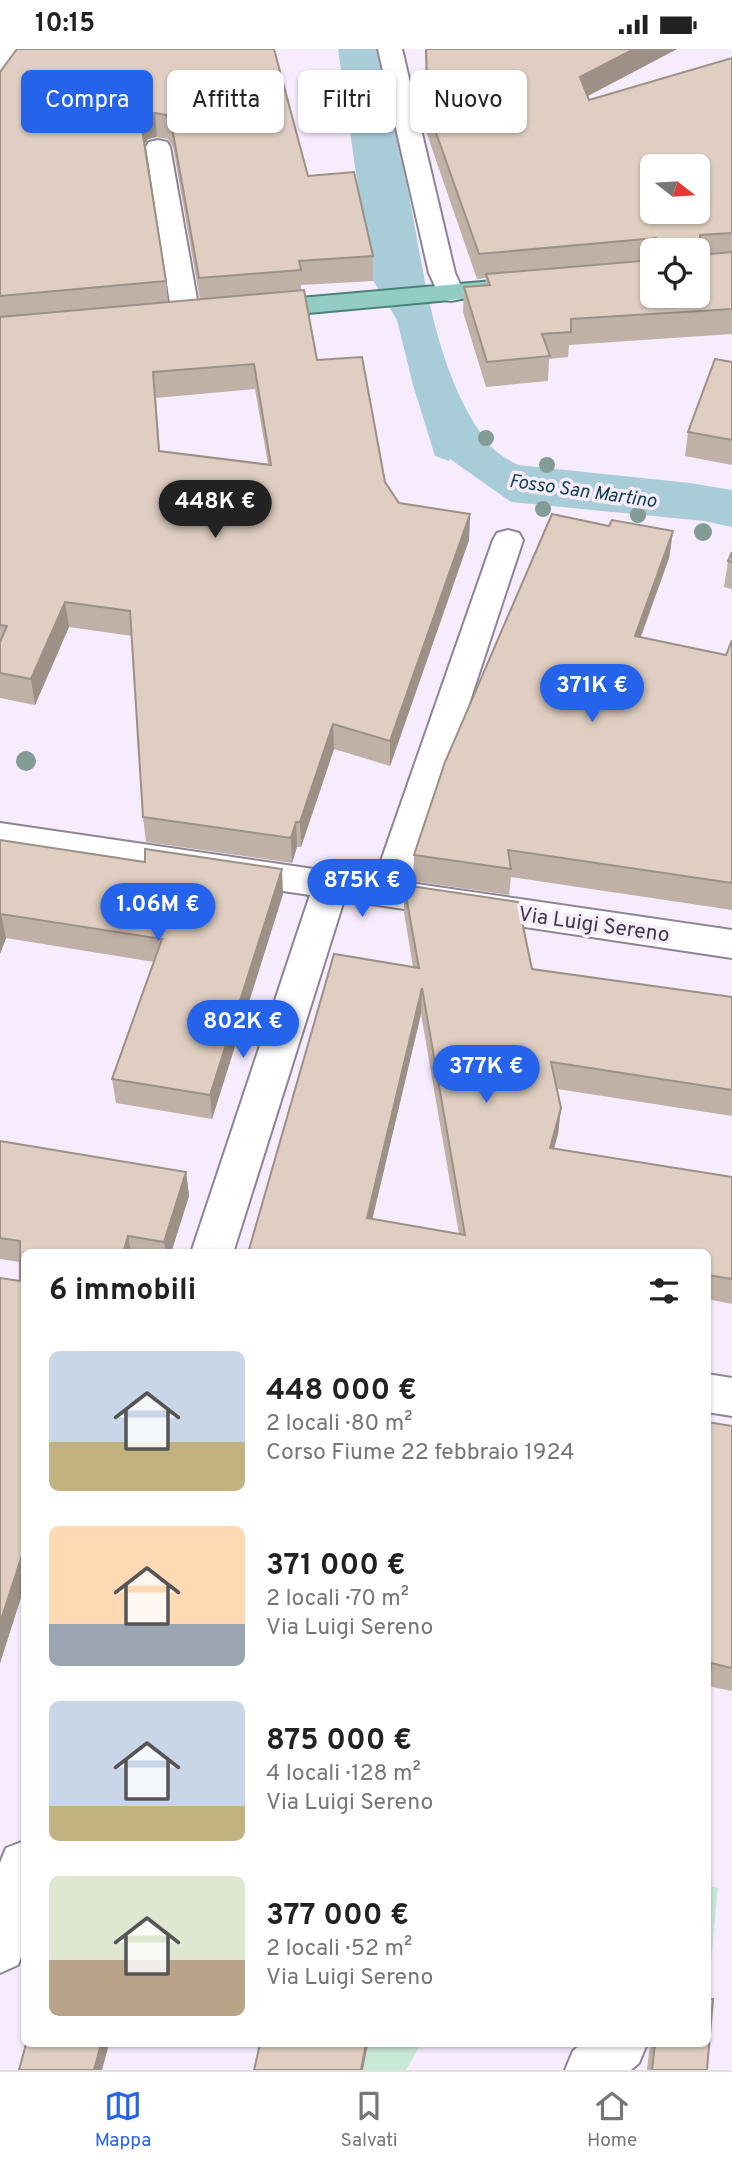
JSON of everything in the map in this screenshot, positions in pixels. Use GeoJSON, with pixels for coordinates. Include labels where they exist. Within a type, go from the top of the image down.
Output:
{"type":"FeatureCollection","features":[{"type":"Feature","properties":{"kind":"main road"},"geometry":{"type":"LineString","coordinates":[[172,317],[545,284]]}},
{"type":"Feature","properties":{"kind":"street"},"geometry":{"type":"LineString","coordinates":[[0,63],[9,49]]}},
{"type":"Feature","properties":{"kind":"street"},"geometry":{"type":"LineString","coordinates":[[390,49],[442,273],[439,294]]}},
{"type":"Feature","properties":{"kind":"street"},"geometry":{"type":"LineString","coordinates":[[158,147],[172,317]]}},
{"type":"Feature","properties":{"kind":"street"},"geometry":{"type":"LineString","coordinates":[[388,894],[508,540]]}},
{"type":"Feature","properties":{"kind":"street","name":"Via Luigi Sereno"},"geometry":{"type":"LineString","coordinates":[[0,836],[732,944]]}},
{"type":"Feature","properties":{"kind":"street"},"geometry":{"type":"LineString","coordinates":[[213,1249],[331,885]]}},
{"type":"Feature","properties":{"kind":"street"},"geometry":{"type":"LineString","coordinates":[[711,1394],[732,1397]]}},
{"type":"Feature","properties":{"kind":"street"},"geometry":{"type":"LineString","coordinates":[[0,1947],[21,1876]]}},
{"type":"Feature","properties":{"kind":"street"},"geometry":{"type":"LineString","coordinates":[[592,2070],[617,2047]]}},
{"type":"Feature","properties":{"kind":"green space"},"geometry":{"type":"Polygon","coordinates":[[[711,1886],[718,1888],[711,1961],[711,1886]]]}},
{"type":"Feature","properties":{"kind":"green space"},"geometry":{"type":"Polygon","coordinates":[[[367,2047],[419,2047],[406,2070],[363,2070],[367,2047]]]}},
{"type":"Feature","properties":{"kind":"water"},"geometry":{"type":"Polygon","coordinates":[[[338,49],[376,49],[381,70],[341,70],[338,49]]]}},
{"type":"Feature","properties":{"kind":"water","name":"Fosso San Martino"},"geometry":{"type":"Polygon","coordinates":[[[350,133],[395,133],[434,322],[455,386],[488,443],[498,453],[518,465],[732,490],[732,527],[704,521],[511,502],[450,459],[449,461],[435,456],[397,320],[371,277],[350,133]]]}},
{"type":"Feature","properties":{"kind":"building"},"geometry":{"type":"Polygon","coordinates":[[[17,49],[274,49],[280,70],[167,70],[167,116],[153,113],[153,70],[21,70],[21,133],[143,133],[166,281],[0,296],[0,72],[17,49]]]}},
{"type":"Feature","properties":{"kind":"building"},"geometry":{"type":"Polygon","coordinates":[[[426,49],[634,49],[580,77],[589,100],[732,58],[732,233],[700,235],[700,238],[640,238],[479,254],[436,133],[527,133],[527,70],[427,70],[426,49]]]}},
{"type":"Feature","properties":{"kind":"building"},"geometry":{"type":"Polygon","coordinates":[[[284,86],[308,176],[354,172],[373,256],[299,261],[301,270],[199,278],[173,133],[284,133],[284,86]]]}},
{"type":"Feature","properties":{"kind":"building"},"geometry":{"type":"Polygon","coordinates":[[[732,252],[732,309],[571,319],[571,332],[542,334],[550,356],[487,362],[464,287],[490,285],[486,274],[640,261],[640,308],[710,308],[710,254],[732,252]]]}},
{"type":"Feature","properties":{"kind":"building"},"geometry":{"type":"Polygon","coordinates":[[[304,290],[317,360],[362,357],[385,482],[399,503],[470,514],[390,741],[333,724],[300,822],[296,822],[291,838],[143,817],[130,611],[65,602],[31,679],[0,673],[0,642],[7,626],[0,625],[0,317],[304,290]],[[254,364],[153,372],[159,451],[271,465],[254,364]]]}},
{"type":"Feature","properties":{"kind":"building"},"geometry":{"type":"Polygon","coordinates":[[[715,359],[732,362],[732,440],[688,432],[715,359]]]}},
{"type":"Feature","properties":{"kind":"building"},"geometry":{"type":"Polygon","coordinates":[[[552,514],[609,526],[612,520],[673,531],[635,636],[726,655],[732,640],[732,883],[508,850],[511,869],[414,855],[445,762],[552,514]]]}},
{"type":"Feature","properties":{"kind":"building"},"geometry":{"type":"Polygon","coordinates":[[[0,840],[145,862],[145,849],[282,869],[210,1095],[112,1079],[162,939],[1,914],[0,916],[0,840]]]}},
{"type":"Feature","properties":{"kind":"building"},"geometry":{"type":"Polygon","coordinates":[[[404,885],[518,902],[532,969],[732,997],[732,1090],[551,1062],[561,1108],[550,1148],[732,1177],[732,1279],[711,1276],[711,1249],[249,1249],[334,954],[419,968],[404,885]],[[422,988],[367,1218],[465,1235],[422,988]]]}},
{"type":"Feature","properties":{"kind":"building"},"geometry":{"type":"Polygon","coordinates":[[[0,1141],[186,1172],[164,1242],[128,1236],[124,1249],[21,1249],[21,1558],[0,1623],[0,1278],[20,1281],[20,1241],[0,1238],[0,1141]]]}},
{"type":"Feature","properties":{"kind":"building"},"geometry":{"type":"Polygon","coordinates":[[[711,1423],[732,1426],[732,1668],[711,1663],[711,1423]]]}},
{"type":"Feature","properties":{"kind":"building"},"geometry":{"type":"Polygon","coordinates":[[[25,2047],[100,2047],[94,2070],[19,2070],[25,2047]]]}},
{"type":"Feature","properties":{"kind":"building"},"geometry":{"type":"Polygon","coordinates":[[[259,2047],[365,2047],[361,2070],[254,2070],[259,2047]]]}},
{"type":"Feature","properties":{"kind":"building"},"geometry":{"type":"Polygon","coordinates":[[[655,2047],[709,2047],[707,2070],[652,2070],[655,2047]]]}}]}
